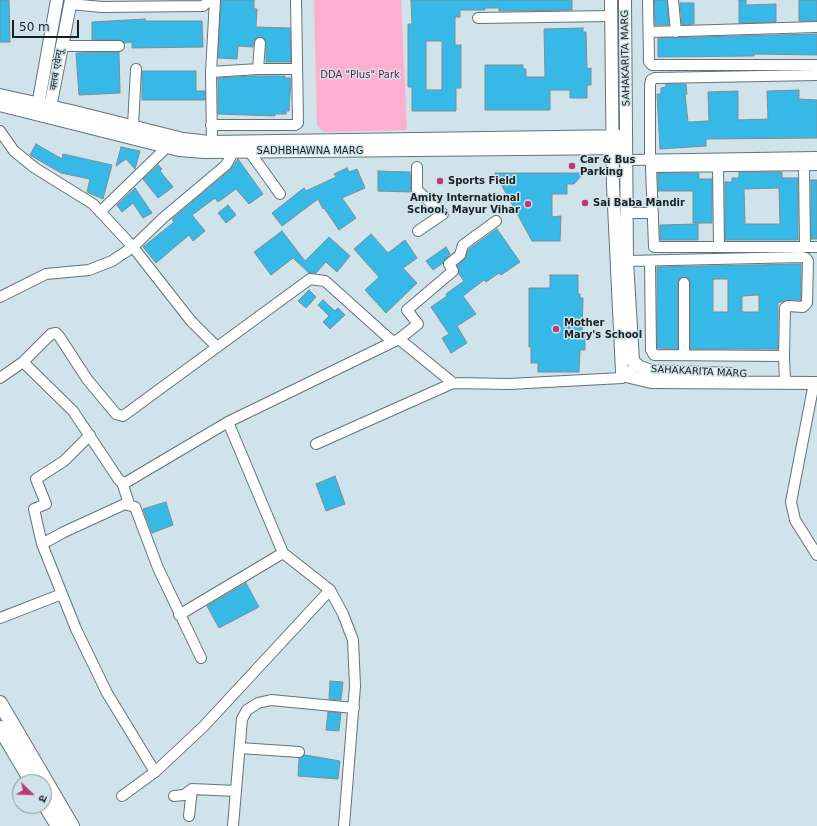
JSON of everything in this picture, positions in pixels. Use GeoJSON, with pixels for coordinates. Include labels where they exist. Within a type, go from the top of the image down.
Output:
{"type":"FeatureCollection","features":[{"type":"Feature","properties":{"kind":"main road"},"geometry":{"type":"LineString","coordinates":[[0,703],[72,826]]}},
{"type":"Feature","properties":{"kind":"main road"},"geometry":{"type":"LineString","coordinates":[[0,728],[27,774]]}},
{"type":"Feature","properties":{"kind":"main road"},"geometry":{"type":"LineString","coordinates":[[51,814],[58,826]]}},
{"type":"Feature","properties":{"kind":"street","name":"क्लब एवेन्यू"},"geometry":{"type":"LineString","coordinates":[[44,110],[57,0]]}},
{"type":"Feature","properties":{"kind":"street"},"geometry":{"type":"LineString","coordinates":[[70,2],[204,6],[210,0]]}},
{"type":"Feature","properties":{"kind":"street"},"geometry":{"type":"LineString","coordinates":[[212,142],[211,72],[215,0]]}},
{"type":"Feature","properties":{"kind":"street"},"geometry":{"type":"LineString","coordinates":[[211,125],[295,125],[298,123],[296,0]]}},
{"type":"Feature","properties":{"kind":"street","name":"SAHAKARITA MARG"},"geometry":{"type":"LineString","coordinates":[[611,0],[612,136],[622,372],[630,377]]}},
{"type":"Feature","properties":{"kind":"street","name":"SAHAKARITA MARG"},"geometry":{"type":"LineString","coordinates":[[625,0],[627,261],[634,361],[651,371],[785,379]]}},
{"type":"Feature","properties":{"kind":"street"},"geometry":{"type":"LineString","coordinates":[[648,0],[649,62],[652,65],[817,65]]}},
{"type":"Feature","properties":{"kind":"street"},"geometry":{"type":"LineString","coordinates":[[673,0],[676,32]]}},
{"type":"Feature","properties":{"kind":"street","name":"क्लब एवेन्यू"},"geometry":{"type":"LineString","coordinates":[[44,110],[61,46],[70,2]]}},
{"type":"Feature","properties":{"kind":"street"},"geometry":{"type":"LineString","coordinates":[[478,18],[611,16]]}},
{"type":"Feature","properties":{"kind":"street"},"geometry":{"type":"LineString","coordinates":[[649,32],[817,27]]}},
{"type":"Feature","properties":{"kind":"street"},"geometry":{"type":"LineString","coordinates":[[258,69],[260,43]]}},
{"type":"Feature","properties":{"kind":"street"},"geometry":{"type":"LineString","coordinates":[[61,46],[119,46]]}},
{"type":"Feature","properties":{"kind":"street"},"geometry":{"type":"LineString","coordinates":[[133,126],[136,69]]}},
{"type":"Feature","properties":{"kind":"street"},"geometry":{"type":"LineString","coordinates":[[211,72],[258,69],[297,69]]}},
{"type":"Feature","properties":{"kind":"street"},"geometry":{"type":"LineString","coordinates":[[650,159],[650,86],[654,78],[817,75]]}},
{"type":"Feature","properties":{"kind":"street","name":"SADHBHAWNA MARG"},"geometry":{"type":"LineString","coordinates":[[0,95],[44,110],[167,147],[198,151],[613,149],[626,154]]}},
{"type":"Feature","properties":{"kind":"street","name":"SADHBHAWNA MARG"},"geometry":{"type":"LineString","coordinates":[[0,105],[44,110],[133,126],[183,139],[212,142],[626,136]]}},
{"type":"Feature","properties":{"kind":"street"},"geometry":{"type":"LineString","coordinates":[[0,131],[14,151],[35,168],[93,204],[133,248],[191,321],[217,347]]}},
{"type":"Feature","properties":{"kind":"street"},"geometry":{"type":"LineString","coordinates":[[100,212],[167,147]]}},
{"type":"Feature","properties":{"kind":"street"},"geometry":{"type":"LineString","coordinates":[[0,297],[46,274],[89,270],[112,261],[133,248],[163,218],[226,165],[234,151]]}},
{"type":"Feature","properties":{"kind":"street"},"geometry":{"type":"LineString","coordinates":[[249,151],[280,194]]}},
{"type":"Feature","properties":{"kind":"street"},"geometry":{"type":"LineString","coordinates":[[626,154],[650,159],[817,157]]}},
{"type":"Feature","properties":{"kind":"street"},"geometry":{"type":"LineString","coordinates":[[817,165],[651,166],[654,247],[817,247]]}},
{"type":"Feature","properties":{"kind":"street"},"geometry":{"type":"LineString","coordinates":[[718,166],[719,247]]}},
{"type":"Feature","properties":{"kind":"street"},"geometry":{"type":"LineString","coordinates":[[804,166],[805,247]]}},
{"type":"Feature","properties":{"kind":"street"},"geometry":{"type":"LineString","coordinates":[[417,167],[417,190],[443,214],[418,232]]}},
{"type":"Feature","properties":{"kind":"street"},"geometry":{"type":"LineString","coordinates":[[627,213],[653,213]]}},
{"type":"Feature","properties":{"kind":"street"},"geometry":{"type":"LineString","coordinates":[[122,482],[125,483],[228,422],[396,340],[418,324],[407,310],[453,271],[449,264],[460,255],[463,245],[496,221]]}},
{"type":"Feature","properties":{"kind":"street"},"geometry":{"type":"LineString","coordinates":[[627,261],[806,258],[808,261],[807,303],[803,307],[788,306],[785,308],[785,379]]}},
{"type":"Feature","properties":{"kind":"street"},"geometry":{"type":"LineString","coordinates":[[650,261],[652,353],[654,355],[784,356]]}},
{"type":"Feature","properties":{"kind":"street"},"geometry":{"type":"LineString","coordinates":[[0,378],[23,362],[51,334],[56,333],[87,379],[116,414],[120,416],[217,347],[305,281],[310,279],[325,281],[396,340],[453,383]]}},
{"type":"Feature","properties":{"kind":"street"},"geometry":{"type":"LineString","coordinates":[[684,283],[684,355]]}},
{"type":"Feature","properties":{"kind":"street"},"geometry":{"type":"LineString","coordinates":[[23,362],[73,411],[119,480],[122,482],[129,504],[135,507],[179,615],[200,658]]}},
{"type":"Feature","properties":{"kind":"street"},"geometry":{"type":"LineString","coordinates":[[630,377],[637,364]]}},
{"type":"Feature","properties":{"kind":"street"},"geometry":{"type":"LineString","coordinates":[[316,444],[453,383],[509,384],[630,377],[651,382],[785,379],[816,381],[791,502],[795,520],[817,555]]}},
{"type":"Feature","properties":{"kind":"street"},"geometry":{"type":"LineString","coordinates":[[228,422],[283,554],[330,590],[343,614],[353,640],[356,686],[344,826]]}},
{"type":"Feature","properties":{"kind":"street"},"geometry":{"type":"LineString","coordinates":[[90,435],[64,461],[36,479],[46,504],[34,509],[42,544],[76,629],[107,693],[155,772]]}},
{"type":"Feature","properties":{"kind":"street"},"geometry":{"type":"LineString","coordinates":[[42,544],[64,532],[129,504]]}},
{"type":"Feature","properties":{"kind":"street"},"geometry":{"type":"LineString","coordinates":[[179,615],[283,554]]}},
{"type":"Feature","properties":{"kind":"street"},"geometry":{"type":"LineString","coordinates":[[122,796],[155,772],[204,726],[330,590]]}},
{"type":"Feature","properties":{"kind":"street"},"geometry":{"type":"LineString","coordinates":[[0,618],[62,594]]}},
{"type":"Feature","properties":{"kind":"street"},"geometry":{"type":"LineString","coordinates":[[233,826],[242,719],[247,710],[258,703],[271,700],[354,708]]}},
{"type":"Feature","properties":{"kind":"street"},"geometry":{"type":"LineString","coordinates":[[240,748],[299,752]]}},
{"type":"Feature","properties":{"kind":"street"},"geometry":{"type":"LineString","coordinates":[[174,796],[184,795],[192,789],[236,791]]}},
{"type":"Feature","properties":{"kind":"street"},"geometry":{"type":"LineString","coordinates":[[189,816],[192,789]]}},
{"type":"Feature","properties":{"kind":"green space","name":"DDA \"Plus\" Park"},"geometry":{"type":"Polygon","coordinates":[[[314,0],[401,0],[407,130],[324,132],[317,126],[314,0]]]}},
{"type":"Feature","properties":{"kind":"building"},"geometry":{"type":"Polygon","coordinates":[[[0,0],[9,0],[10,42],[0,42],[0,0]]]}},
{"type":"Feature","properties":{"kind":"building"},"geometry":{"type":"Polygon","coordinates":[[[221,0],[254,0],[254,9],[257,9],[256,27],[290,28],[291,62],[266,62],[266,41],[260,37],[254,40],[253,47],[238,46],[237,59],[218,58],[221,0]]]}},
{"type":"Feature","properties":{"kind":"building"},"geometry":{"type":"Polygon","coordinates":[[[411,0],[572,0],[572,10],[499,11],[499,8],[485,8],[485,10],[460,10],[460,17],[455,17],[455,45],[461,45],[461,88],[456,88],[456,111],[412,111],[412,87],[408,87],[408,24],[412,24],[411,0]],[[426,41],[426,90],[442,90],[442,41],[426,41]]]}},
{"type":"Feature","properties":{"kind":"building"},"geometry":{"type":"Polygon","coordinates":[[[654,0],[667,0],[669,25],[655,25],[654,0]]]}},
{"type":"Feature","properties":{"kind":"building"},"geometry":{"type":"Polygon","coordinates":[[[739,0],[746,0],[746,5],[776,4],[776,22],[739,23],[739,0]]]}},
{"type":"Feature","properties":{"kind":"building"},"geometry":{"type":"Polygon","coordinates":[[[799,0],[817,0],[817,21],[799,21],[799,0]]]}},
{"type":"Feature","properties":{"kind":"building"},"geometry":{"type":"Polygon","coordinates":[[[680,3],[694,3],[694,24],[682,25],[680,3]]]}},
{"type":"Feature","properties":{"kind":"building"},"geometry":{"type":"Polygon","coordinates":[[[145,19],[145,21],[202,21],[203,47],[132,48],[132,42],[124,43],[119,40],[92,40],[92,22],[145,19]]]}},
{"type":"Feature","properties":{"kind":"building"},"geometry":{"type":"Polygon","coordinates":[[[583,28],[583,32],[586,32],[587,69],[591,68],[591,85],[587,85],[587,98],[570,98],[570,90],[550,90],[550,110],[485,110],[485,65],[523,65],[523,69],[526,69],[526,77],[545,77],[544,29],[583,28]]]}},
{"type":"Feature","properties":{"kind":"building"},"geometry":{"type":"Polygon","coordinates":[[[817,34],[817,55],[754,54],[754,56],[658,57],[658,38],[817,34]]]}},
{"type":"Feature","properties":{"kind":"building"},"geometry":{"type":"Polygon","coordinates":[[[119,52],[120,93],[79,95],[76,53],[119,52]]]}},
{"type":"Feature","properties":{"kind":"building"},"geometry":{"type":"Polygon","coordinates":[[[142,71],[196,71],[196,91],[205,91],[205,100],[142,100],[142,71]]]}},
{"type":"Feature","properties":{"kind":"building"},"geometry":{"type":"Polygon","coordinates":[[[285,76],[285,78],[291,78],[289,111],[286,111],[286,114],[275,114],[275,116],[218,114],[218,78],[285,76]]]}},
{"type":"Feature","properties":{"kind":"building"},"geometry":{"type":"Polygon","coordinates":[[[666,84],[686,84],[687,94],[685,94],[688,122],[709,121],[708,92],[738,91],[738,120],[768,119],[767,91],[799,90],[799,99],[817,100],[817,138],[706,139],[706,146],[660,149],[657,94],[661,94],[661,88],[666,87],[666,84]]]}},
{"type":"Feature","properties":{"kind":"building"},"geometry":{"type":"Polygon","coordinates":[[[36,144],[62,159],[63,154],[112,165],[103,199],[87,192],[90,179],[61,173],[30,155],[36,144]]]}},
{"type":"Feature","properties":{"kind":"building"},"geometry":{"type":"Polygon","coordinates":[[[121,147],[140,151],[135,169],[126,159],[116,166],[121,147]]]}},
{"type":"Feature","properties":{"kind":"building"},"geometry":{"type":"Polygon","coordinates":[[[238,159],[263,194],[249,204],[236,189],[218,202],[215,198],[192,215],[205,231],[193,241],[189,235],[156,263],[143,247],[174,222],[172,219],[230,170],[238,159]]]}},
{"type":"Feature","properties":{"kind":"building"},"geometry":{"type":"Polygon","coordinates":[[[158,165],[162,169],[160,171],[173,187],[158,198],[143,179],[158,165]]]}},
{"type":"Feature","properties":{"kind":"building"},"geometry":{"type":"Polygon","coordinates":[[[347,168],[349,172],[357,169],[365,188],[342,198],[356,218],[339,230],[324,208],[323,209],[318,199],[282,226],[272,213],[304,188],[306,191],[336,177],[334,174],[347,168]]]}},
{"type":"Feature","properties":{"kind":"building"},"geometry":{"type":"Polygon","coordinates":[[[378,171],[410,172],[411,192],[378,191],[378,171]]]}},
{"type":"Feature","properties":{"kind":"building"},"geometry":{"type":"Polygon","coordinates":[[[739,172],[782,172],[782,178],[798,178],[798,240],[725,240],[725,182],[732,182],[732,178],[739,178],[739,172]],[[779,188],[744,189],[745,224],[780,224],[779,188]]]}},
{"type":"Feature","properties":{"kind":"building","name":"Amity International School, Mayur Vihar"},"geometry":{"type":"Polygon","coordinates":[[[495,173],[584,173],[574,184],[567,184],[567,194],[552,194],[552,217],[561,216],[560,241],[532,241],[495,173]]]}},
{"type":"Feature","properties":{"kind":"building"},"geometry":{"type":"Polygon","coordinates":[[[658,173],[699,173],[699,179],[712,179],[712,223],[693,223],[693,191],[658,191],[658,173]]]}},
{"type":"Feature","properties":{"kind":"building"},"geometry":{"type":"Polygon","coordinates":[[[811,180],[817,180],[817,239],[811,239],[811,180]]]}},
{"type":"Feature","properties":{"kind":"building"},"geometry":{"type":"Polygon","coordinates":[[[135,188],[152,213],[143,218],[133,203],[122,212],[117,205],[135,188]]]}},
{"type":"Feature","properties":{"kind":"building"},"geometry":{"type":"Polygon","coordinates":[[[228,205],[236,215],[226,223],[218,213],[228,205]]]}},
{"type":"Feature","properties":{"kind":"building"},"geometry":{"type":"Polygon","coordinates":[[[698,224],[698,240],[660,240],[660,225],[698,224]]]}},
{"type":"Feature","properties":{"kind":"building"},"geometry":{"type":"Polygon","coordinates":[[[497,229],[520,262],[501,275],[499,273],[486,282],[484,280],[463,296],[476,314],[457,326],[467,343],[451,353],[442,338],[449,334],[431,307],[447,296],[446,294],[464,281],[459,274],[457,266],[464,260],[469,249],[497,229]]]}},
{"type":"Feature","properties":{"kind":"building"},"geometry":{"type":"Polygon","coordinates":[[[282,231],[305,261],[329,237],[350,256],[337,272],[326,262],[316,273],[309,273],[293,258],[271,275],[254,252],[282,231]]]}},
{"type":"Feature","properties":{"kind":"building"},"geometry":{"type":"Polygon","coordinates":[[[371,234],[388,253],[405,240],[417,258],[403,268],[417,283],[386,313],[365,290],[379,277],[354,249],[371,234]]]}},
{"type":"Feature","properties":{"kind":"building"},"geometry":{"type":"Polygon","coordinates":[[[446,247],[450,254],[443,263],[433,270],[426,261],[446,247]]]}},
{"type":"Feature","properties":{"kind":"building"},"geometry":{"type":"Polygon","coordinates":[[[801,264],[801,300],[788,300],[778,303],[778,349],[690,349],[690,283],[689,279],[684,277],[680,278],[678,283],[678,349],[657,348],[657,267],[801,264]],[[713,279],[713,312],[728,312],[728,279],[713,279]],[[759,295],[742,296],[742,312],[759,312],[759,295]]]}},
{"type":"Feature","properties":{"kind":"building"},"geometry":{"type":"Polygon","coordinates":[[[550,275],[578,275],[578,294],[580,294],[580,298],[583,298],[582,332],[585,332],[585,350],[580,350],[579,372],[538,372],[538,363],[531,363],[531,347],[529,347],[529,288],[550,288],[550,275]]]}},
{"type":"Feature","properties":{"kind":"building"},"geometry":{"type":"Polygon","coordinates":[[[309,290],[316,297],[306,308],[298,301],[309,290]]]}},
{"type":"Feature","properties":{"kind":"building"},"geometry":{"type":"Polygon","coordinates":[[[323,300],[335,311],[338,308],[345,315],[330,329],[323,322],[329,316],[318,305],[323,300]]]}},
{"type":"Feature","properties":{"kind":"building"},"geometry":{"type":"Polygon","coordinates":[[[335,476],[345,504],[326,511],[316,484],[335,476]]]}},
{"type":"Feature","properties":{"kind":"building"},"geometry":{"type":"Polygon","coordinates":[[[166,502],[173,525],[152,533],[143,509],[166,502]]]}},
{"type":"Feature","properties":{"kind":"building"},"geometry":{"type":"Polygon","coordinates":[[[246,583],[259,607],[219,628],[207,606],[246,583]]]}},
{"type":"Feature","properties":{"kind":"building"},"geometry":{"type":"Polygon","coordinates":[[[330,681],[343,682],[341,700],[329,699],[330,681]]]}},
{"type":"Feature","properties":{"kind":"building"},"geometry":{"type":"Polygon","coordinates":[[[328,712],[341,713],[339,731],[326,730],[328,712]]]}},
{"type":"Feature","properties":{"kind":"building"},"geometry":{"type":"Polygon","coordinates":[[[305,755],[340,761],[338,779],[298,776],[299,758],[305,755]]]}},
{"type":"Feature","properties":{"kind":"place","name":"Car & Bus Parking"},"geometry":{"type":"Point","coordinates":[572,166]}},
{"type":"Feature","properties":{"kind":"place","name":"Sports Field"},"geometry":{"type":"Point","coordinates":[440,181]}},
{"type":"Feature","properties":{"kind":"place","name":"Sai Baba Mandir"},"geometry":{"type":"Point","coordinates":[585,203]}},
{"type":"Feature","properties":{"kind":"place","name":"Amity International School, Mayur Vihar"},"geometry":{"type":"Point","coordinates":[528,204]}},
{"type":"Feature","properties":{"kind":"place","name":"Mother Mary's School"},"geometry":{"type":"Point","coordinates":[556,329]}}]}
